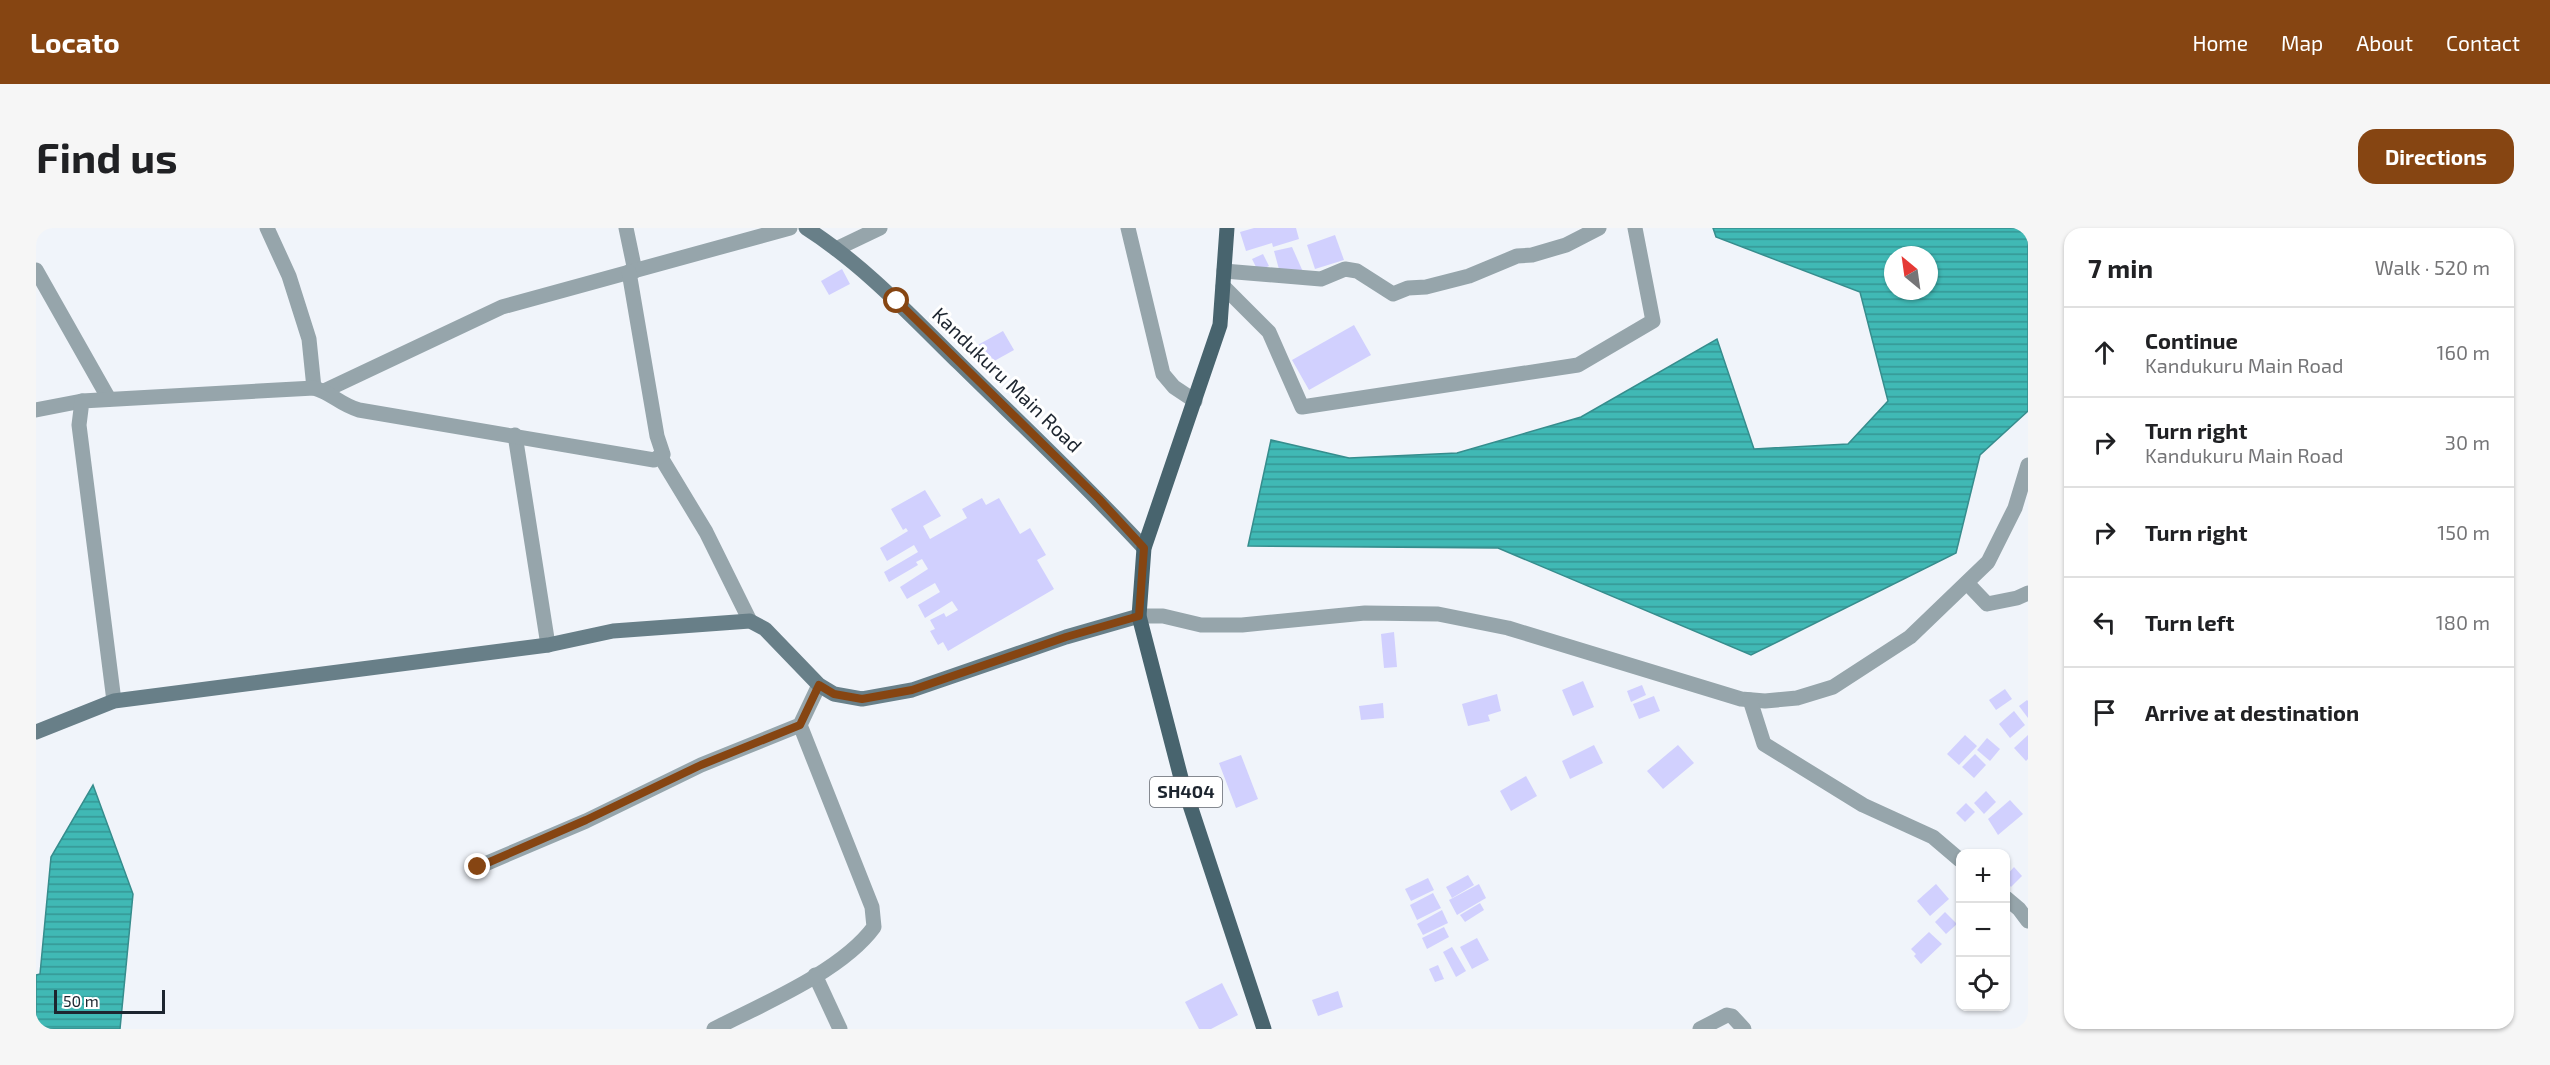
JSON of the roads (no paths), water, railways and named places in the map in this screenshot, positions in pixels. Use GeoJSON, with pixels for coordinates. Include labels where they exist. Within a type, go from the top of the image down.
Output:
{"type":"FeatureCollection","features":[{"type":"Feature","properties":{"kind":"main road","name":"SH404"},"geometry":{"type":"LineString","coordinates":[[1227,228],[1220,325],[1144,548],[1139,616],[1181,778],[1264,1029]]}},
{"type":"Feature","properties":{"kind":"street"},"geometry":{"type":"LineString","coordinates":[[267,228],[289,276],[309,339],[319,389],[343,405],[359,410],[654,460],[663,454],[657,436],[626,228]]}},
{"type":"Feature","properties":{"kind":"street"},"geometry":{"type":"LineString","coordinates":[[36,410],[82,401],[319,389],[502,307],[790,228]]}},
{"type":"Feature","properties":{"kind":"street","name":"Kandukuru Main Road"},"geometry":{"type":"LineString","coordinates":[[806,228],[836,249],[897,301],[1099,499],[1144,548]]}},
{"type":"Feature","properties":{"kind":"street"},"geometry":{"type":"LineString","coordinates":[[836,249],[880,228]]}},
{"type":"Feature","properties":{"kind":"street"},"geometry":{"type":"LineString","coordinates":[[1128,228],[1163,374],[1174,387],[1195,401]]}},
{"type":"Feature","properties":{"kind":"street"},"geometry":{"type":"LineString","coordinates":[[1223,279],[1321,279],[1345,269],[1357,271],[1393,294],[1408,288],[1469,276],[1517,256],[1532,255],[1566,245],[1599,228]]}},
{"type":"Feature","properties":{"kind":"street"},"geometry":{"type":"LineString","coordinates":[[1223,279],[1269,332],[1302,407],[1578,365],[1653,321],[1635,228]]}},
{"type":"Feature","properties":{"kind":"street"},"geometry":{"type":"LineString","coordinates":[[36,270],[109,399]]}},
{"type":"Feature","properties":{"kind":"street"},"geometry":{"type":"LineString","coordinates":[[82,401],[80,424],[114,701]]}},
{"type":"Feature","properties":{"kind":"street"},"geometry":{"type":"LineString","coordinates":[[516,435],[548,645]]}},
{"type":"Feature","properties":{"kind":"street"},"geometry":{"type":"LineString","coordinates":[[660,456],[706,532],[750,621]]}},
{"type":"Feature","properties":{"kind":"street"},"geometry":{"type":"LineString","coordinates":[[36,732],[114,701],[548,645],[613,631],[750,621],[765,629],[819,685],[834,694],[862,699],[912,690],[1066,637],[1139,616],[1163,616],[1202,625],[1242,625],[1365,613],[1437,614],[1508,628],[1750,700],[1797,698],[1833,687],[1911,637],[1988,562],[2015,508],[2028,465]]}},
{"type":"Feature","properties":{"kind":"street"},"geometry":{"type":"LineString","coordinates":[[1967,583],[1987,604],[2017,598],[2028,592]]}},
{"type":"Feature","properties":{"kind":"street"},"geometry":{"type":"LineString","coordinates":[[478,867],[586,820],[701,765],[800,725],[819,685]]}},
{"type":"Feature","properties":{"kind":"street"},"geometry":{"type":"LineString","coordinates":[[1750,700],[1764,744],[1863,805],[1933,837],[1956,857]]}},
{"type":"Feature","properties":{"kind":"street"},"geometry":{"type":"LineString","coordinates":[[714,1029],[815,975],[866,939],[874,927],[874,915],[800,725]]}},
{"type":"Feature","properties":{"kind":"street"},"geometry":{"type":"LineString","coordinates":[[2010,901],[2025,910]]}},
{"type":"Feature","properties":{"kind":"street"},"geometry":{"type":"LineString","coordinates":[[815,975],[840,1029]]}},
{"type":"Feature","properties":{"kind":"street"},"geometry":{"type":"LineString","coordinates":[[1700,1029],[1727,1016],[1732,1016],[1744,1029]]}},
{"type":"Feature","properties":{"kind":"water"},"geometry":{"type":"Polygon","coordinates":[[[1713,228],[2028,228],[2028,411],[1980,455],[1956,553],[1751,655],[1498,548],[1248,546],[1271,440],[1349,458],[1457,453],[1581,417],[1717,339],[1754,449],[1848,444],[1888,401],[1860,292],[1716,237],[1713,228]]]}},
{"type":"Feature","properties":{"kind":"water"},"geometry":{"type":"Polygon","coordinates":[[[93,785],[133,894],[120,1029],[36,1029],[36,975],[40,974],[51,857],[93,785]]]}}]}
